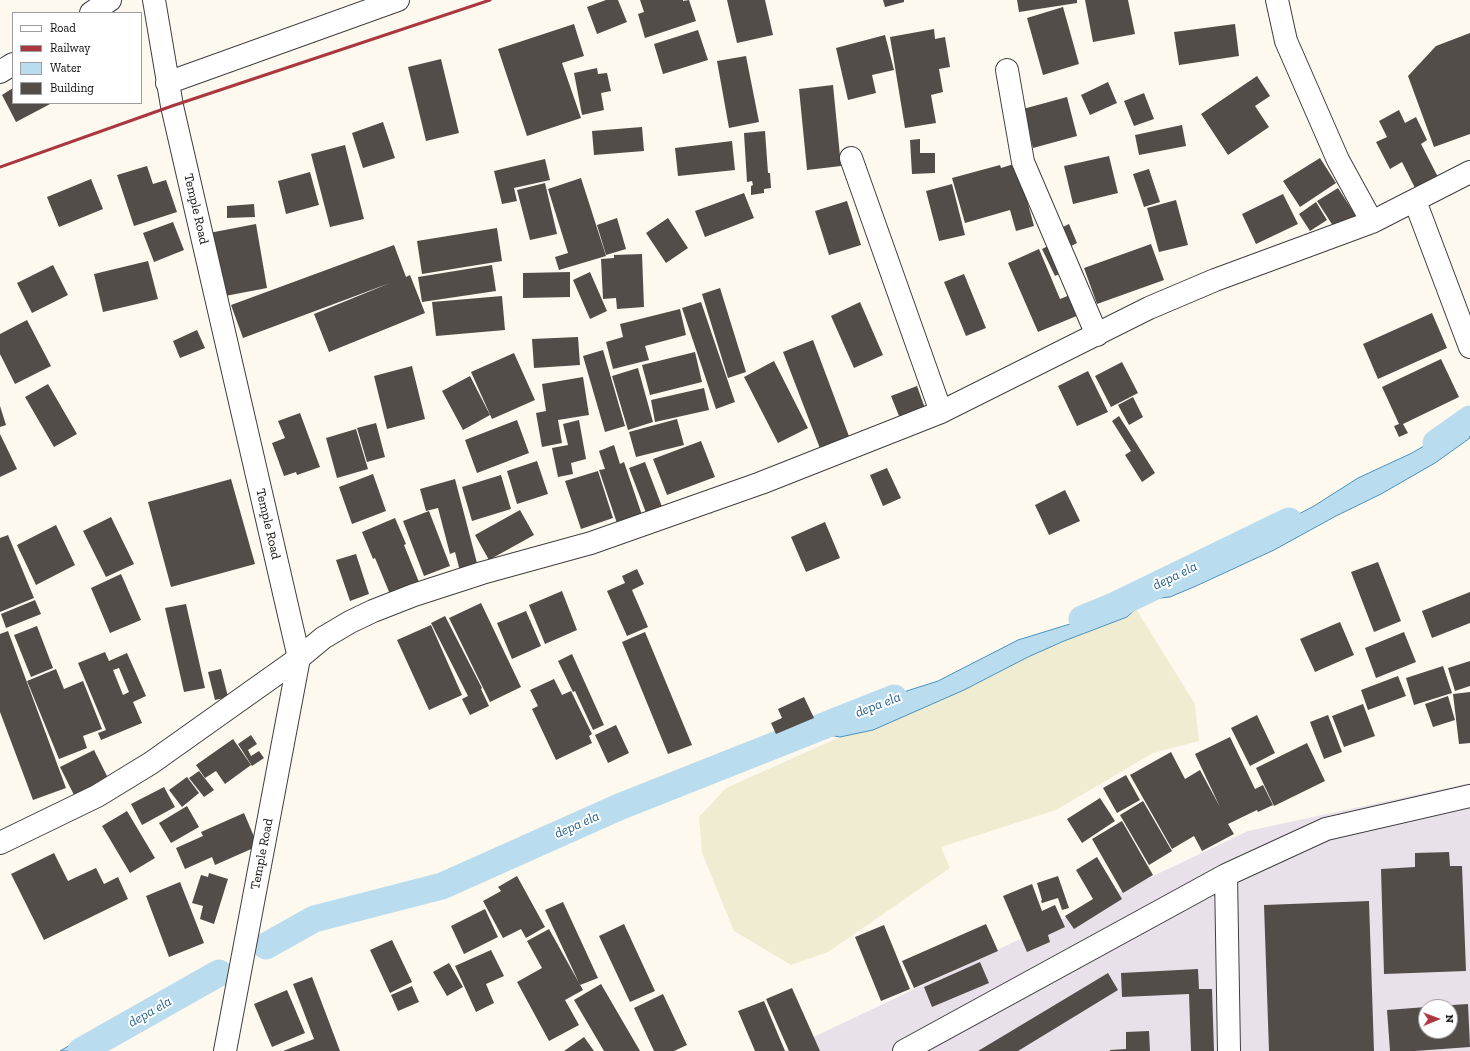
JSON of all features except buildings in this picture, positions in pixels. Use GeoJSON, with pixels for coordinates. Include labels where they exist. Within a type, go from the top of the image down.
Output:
{"type":"FeatureCollection","features":[{"type":"Feature","properties":{"kind":"street"},"geometry":{"type":"LineString","coordinates":[[92,12],[110,0]]}},
{"type":"Feature","properties":{"kind":"street","name":"Temple Road"},"geometry":{"type":"LineString","coordinates":[[154,0],[167,83],[298,658],[225,1051]]}},
{"type":"Feature","properties":{"kind":"street"},"geometry":{"type":"LineString","coordinates":[[167,83],[398,0]]}},
{"type":"Feature","properties":{"kind":"street"},"geometry":{"type":"LineString","coordinates":[[1277,0],[1286,41],[1338,160],[1372,222]]}},
{"type":"Feature","properties":{"kind":"street"},"geometry":{"type":"LineString","coordinates":[[0,72],[12,65]]}},
{"type":"Feature","properties":{"kind":"street"},"geometry":{"type":"LineString","coordinates":[[1007,70],[1023,162],[1097,335]]}},
{"type":"Feature","properties":{"kind":"street"},"geometry":{"type":"LineString","coordinates":[[850,158],[941,412]]}},
{"type":"Feature","properties":{"kind":"street"},"geometry":{"type":"LineString","coordinates":[[0,843],[97,796],[145,766],[298,658],[323,638],[350,622],[374,611],[414,595],[482,573],[591,542],[761,483],[941,412],[1149,308],[1215,280],[1372,222],[1470,172]]}},
{"type":"Feature","properties":{"kind":"street"},"geometry":{"type":"LineString","coordinates":[[1414,201],[1470,347]]}},
{"type":"Feature","properties":{"kind":"street"},"geometry":{"type":"LineString","coordinates":[[904,1051],[1226,875],[1326,829],[1470,796]]}},
{"type":"Feature","properties":{"kind":"street"},"geometry":{"type":"LineString","coordinates":[[1226,875],[1229,1051]]}},
{"type":"Feature","properties":{"kind":"shaded area"},"geometry":{"type":"Polygon","coordinates":[[[1136,609],[1195,704],[1199,741],[1153,753],[1056,810],[941,847],[950,868],[828,952],[791,965],[734,931],[702,853],[699,817],[726,788],[840,737],[873,730],[964,690],[1028,657],[1064,641],[1127,617],[1136,609]]]}},
{"type":"Feature","properties":{"kind":"shaded area"},"geometry":{"type":"Polygon","coordinates":[[[1470,783],[1470,1051],[784,1051],[1248,831],[1470,783]]]}},
{"type":"Feature","properties":{"kind":"water"},"geometry":{"type":"Polygon","coordinates":[[[1466,421],[1470,438],[1435,463],[1381,494],[1336,516],[1274,550],[1170,597],[1152,599],[1141,604],[1127,617],[1064,641],[1028,657],[964,690],[873,730],[840,737],[824,734],[843,720],[891,696],[938,681],[1018,640],[1070,624],[1093,611],[1116,605],[1133,597],[1147,586],[1197,572],[1257,536],[1314,506],[1358,478],[1412,453],[1466,421]]]}},
{"type":"Feature","properties":{"kind":"water"},"geometry":{"type":"Polygon","coordinates":[[[89,1034],[92,1046],[84,1051],[60,1051],[89,1034]]]}},
{"type":"Feature","properties":{"kind":"waterway","name":"depa ela"},"geometry":{"type":"LineString","coordinates":[[1436,443],[1470,419]]}},
{"type":"Feature","properties":{"kind":"waterway","name":"depa ela"},"geometry":{"type":"LineString","coordinates":[[1082,619],[1116,605],[1289,521]]}},
{"type":"Feature","properties":{"kind":"waterway","name":"depa ela"},"geometry":{"type":"LineString","coordinates":[[266,946],[314,919],[442,886],[619,807],[894,698]]}},
{"type":"Feature","properties":{"kind":"waterway","name":"depa ela"},"geometry":{"type":"LineString","coordinates":[[81,1051],[219,973]]}},
{"type":"Feature","properties":{"kind":"railway"},"geometry":{"type":"LineString","coordinates":[[0,167],[172,106],[490,0]]}}]}
